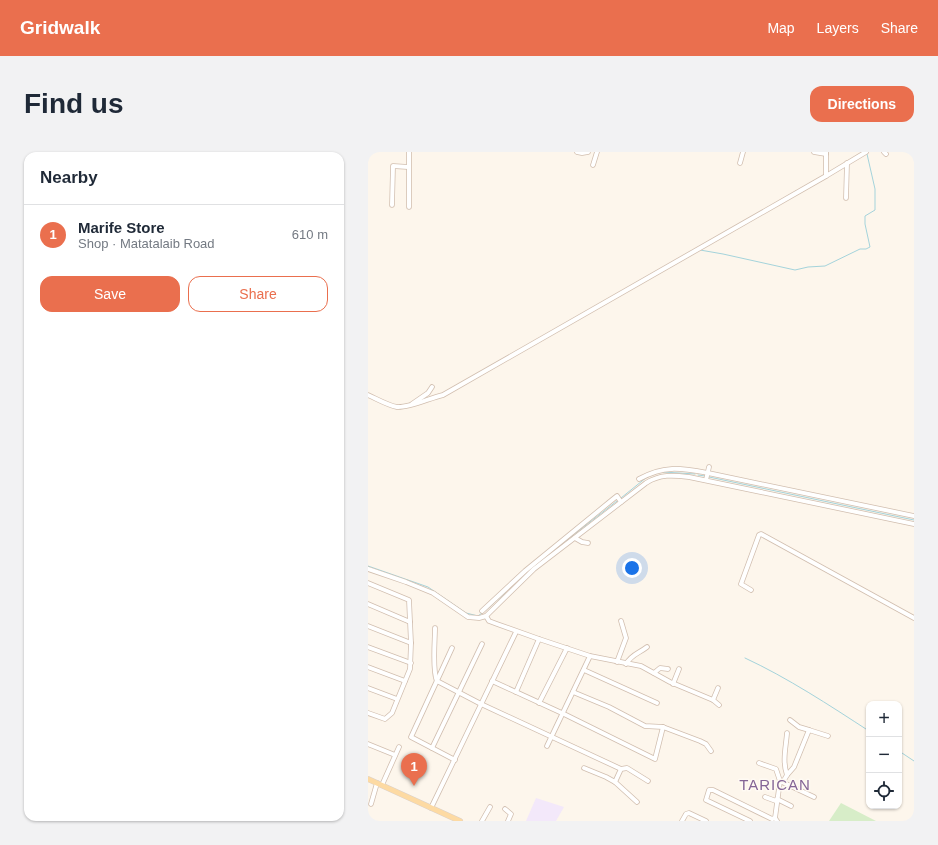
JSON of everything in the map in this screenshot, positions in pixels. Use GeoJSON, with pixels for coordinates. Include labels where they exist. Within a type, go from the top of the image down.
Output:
{"type":"FeatureCollection","features":[{"type":"Feature","properties":{"kind":"main road"},"geometry":{"type":"LineString","coordinates":[[368,779],[432,808],[446,818],[460,821]]}},
{"type":"Feature","properties":{"kind":"street"},"geometry":{"type":"LineString","coordinates":[[409,152],[409,207]]}},
{"type":"Feature","properties":{"kind":"street"},"geometry":{"type":"LineString","coordinates":[[577,152],[588,152]]}},
{"type":"Feature","properties":{"kind":"street"},"geometry":{"type":"LineString","coordinates":[[593,165],[598,152]]}},
{"type":"Feature","properties":{"kind":"street"},"geometry":{"type":"LineString","coordinates":[[740,163],[743,152]]}},
{"type":"Feature","properties":{"kind":"street"},"geometry":{"type":"LineString","coordinates":[[814,152],[826,153],[826,176]]}},
{"type":"Feature","properties":{"kind":"street"},"geometry":{"type":"LineString","coordinates":[[368,394],[398,407],[443,395],[866,152]]}},
{"type":"Feature","properties":{"kind":"street"},"geometry":{"type":"LineString","coordinates":[[846,198],[847,163]]}},
{"type":"Feature","properties":{"kind":"street"},"geometry":{"type":"LineString","coordinates":[[392,205],[393,166],[408,167]]}},
{"type":"Feature","properties":{"kind":"street"},"geometry":{"type":"LineString","coordinates":[[410,405],[428,393],[432,387]]}},
{"type":"Feature","properties":{"kind":"street"},"geometry":{"type":"LineString","coordinates":[[706,480],[709,467]]}},
{"type":"Feature","properties":{"kind":"street"},"geometry":{"type":"LineString","coordinates":[[639,479],[651,472],[666,468],[708,472],[914,516]]}},
{"type":"Feature","properties":{"kind":"street"},"geometry":{"type":"LineString","coordinates":[[696,478],[697,471]]}},
{"type":"Feature","properties":{"kind":"street"},"geometry":{"type":"LineString","coordinates":[[368,569],[432,593],[468,617],[479,618],[486,616],[533,571],[646,483],[658,476],[676,475],[696,478],[914,524]]}},
{"type":"Feature","properties":{"kind":"street"},"geometry":{"type":"LineString","coordinates":[[482,611],[525,571],[617,496],[621,502]]}},
{"type":"Feature","properties":{"kind":"street"},"geometry":{"type":"LineString","coordinates":[[751,590],[741,584],[759,535],[761,534],[914,618]]}},
{"type":"Feature","properties":{"kind":"street"},"geometry":{"type":"LineString","coordinates":[[575,538],[582,542],[588,543]]}},
{"type":"Feature","properties":{"kind":"street"},"geometry":{"type":"LineString","coordinates":[[368,583],[408,599],[410,602],[411,643],[410,670],[389,717],[386,719],[368,713]]}},
{"type":"Feature","properties":{"kind":"street"},"geometry":{"type":"LineString","coordinates":[[368,604],[410,622]]}},
{"type":"Feature","properties":{"kind":"street"},"geometry":{"type":"LineString","coordinates":[[486,616],[490,621],[516,632],[590,656],[641,666],[673,684],[713,700],[719,705]]}},
{"type":"Feature","properties":{"kind":"street"},"geometry":{"type":"LineString","coordinates":[[617,662],[626,638],[621,621]]}},
{"type":"Feature","properties":{"kind":"street"},"geometry":{"type":"LineString","coordinates":[[368,626],[411,643]]}},
{"type":"Feature","properties":{"kind":"street"},"geometry":{"type":"LineString","coordinates":[[435,628],[435,678],[437,681],[481,704],[621,769],[627,768],[648,781]]}},
{"type":"Feature","properties":{"kind":"street"},"geometry":{"type":"LineString","coordinates":[[432,808],[516,632]]}},
{"type":"Feature","properties":{"kind":"street"},"geometry":{"type":"LineString","coordinates":[[516,692],[539,639]]}},
{"type":"Feature","properties":{"kind":"street"},"geometry":{"type":"LineString","coordinates":[[432,748],[482,644]]}},
{"type":"Feature","properties":{"kind":"street"},"geometry":{"type":"LineString","coordinates":[[368,647],[411,663]]}},
{"type":"Feature","properties":{"kind":"street"},"geometry":{"type":"LineString","coordinates":[[626,664],[630,656],[638,654],[646,647]]}},
{"type":"Feature","properties":{"kind":"street"},"geometry":{"type":"LineString","coordinates":[[452,648],[410,736],[411,738],[455,760]]}},
{"type":"Feature","properties":{"kind":"street"},"geometry":{"type":"LineString","coordinates":[[539,703],[567,648]]}},
{"type":"Feature","properties":{"kind":"street"},"geometry":{"type":"LineString","coordinates":[[547,746],[564,714],[590,656]]}},
{"type":"Feature","properties":{"kind":"street"},"geometry":{"type":"LineString","coordinates":[[368,667],[405,681]]}},
{"type":"Feature","properties":{"kind":"street"},"geometry":{"type":"LineString","coordinates":[[654,673],[660,668],[668,669]]}},
{"type":"Feature","properties":{"kind":"street"},"geometry":{"type":"LineString","coordinates":[[673,684],[679,669]]}},
{"type":"Feature","properties":{"kind":"street"},"geometry":{"type":"LineString","coordinates":[[584,670],[657,703]]}},
{"type":"Feature","properties":{"kind":"street"},"geometry":{"type":"LineString","coordinates":[[492,680],[655,758],[663,727]]}},
{"type":"Feature","properties":{"kind":"street"},"geometry":{"type":"LineString","coordinates":[[368,688],[397,699]]}},
{"type":"Feature","properties":{"kind":"street"},"geometry":{"type":"LineString","coordinates":[[713,700],[718,688]]}},
{"type":"Feature","properties":{"kind":"street"},"geometry":{"type":"LineString","coordinates":[[573,692],[609,707],[645,726],[663,727],[700,741],[706,744],[711,751]]}},
{"type":"Feature","properties":{"kind":"street"},"geometry":{"type":"LineString","coordinates":[[790,720],[799,727],[828,736]]}},
{"type":"Feature","properties":{"kind":"street"},"geometry":{"type":"LineString","coordinates":[[750,821],[706,800],[709,790],[713,790],[774,820],[781,781],[794,767],[809,730]]}},
{"type":"Feature","properties":{"kind":"street"},"geometry":{"type":"LineString","coordinates":[[787,733],[784,768],[787,775]]}},
{"type":"Feature","properties":{"kind":"street"},"geometry":{"type":"LineString","coordinates":[[368,744],[395,755]]}},
{"type":"Feature","properties":{"kind":"street"},"geometry":{"type":"LineString","coordinates":[[371,804],[399,747]]}},
{"type":"Feature","properties":{"kind":"street"},"geometry":{"type":"LineString","coordinates":[[759,763],[776,769],[781,781],[814,797]]}},
{"type":"Feature","properties":{"kind":"street"},"geometry":{"type":"LineString","coordinates":[[584,768],[615,782],[637,802]]}},
{"type":"Feature","properties":{"kind":"street"},"geometry":{"type":"LineString","coordinates":[[615,782],[621,769]]}},
{"type":"Feature","properties":{"kind":"street"},"geometry":{"type":"LineString","coordinates":[[765,797],[791,806]]}},
{"type":"Feature","properties":{"kind":"street"},"geometry":{"type":"LineString","coordinates":[[482,821],[490,807]]}},
{"type":"Feature","properties":{"kind":"street"},"geometry":{"type":"LineString","coordinates":[[506,809],[511,814],[508,821]]}},
{"type":"Feature","properties":{"kind":"street"},"geometry":{"type":"LineString","coordinates":[[682,821],[686,814],[689,813],[706,821]]}},
{"type":"Feature","properties":{"kind":"shaded area"},"geometry":{"type":"Polygon","coordinates":[[[536,798],[564,807],[556,821],[526,821],[536,798]]]}},
{"type":"Feature","properties":{"kind":"green space"},"geometry":{"type":"Polygon","coordinates":[[[841,803],[876,821],[829,821],[841,803]]]}},
{"type":"Feature","properties":{"kind":"waterway"},"geometry":{"type":"LineString","coordinates":[[700,250],[795,270],[808,267],[825,266],[860,249],[870,247],[865,224],[865,216],[875,210],[875,189],[867,154]]}},
{"type":"Feature","properties":{"kind":"waterway"},"geometry":{"type":"LineString","coordinates":[[663,472],[695,474]]}},
{"type":"Feature","properties":{"kind":"waterway"},"geometry":{"type":"LineString","coordinates":[[698,475],[705,476]]}},
{"type":"Feature","properties":{"kind":"waterway"},"geometry":{"type":"LineString","coordinates":[[621,498],[647,477]]}},
{"type":"Feature","properties":{"kind":"waterway"},"geometry":{"type":"LineString","coordinates":[[709,477],[914,520]]}},
{"type":"Feature","properties":{"kind":"waterway"},"geometry":{"type":"LineString","coordinates":[[550,553],[617,501]]}},
{"type":"Feature","properties":{"kind":"waterway"},"geometry":{"type":"LineString","coordinates":[[368,566],[428,587],[466,613],[478,616],[506,592]]}},
{"type":"Feature","properties":{"kind":"waterway"},"geometry":{"type":"LineString","coordinates":[[745,658],[793,683],[866,729]]}},
{"type":"Feature","properties":{"kind":"waterway"},"geometry":{"type":"LineString","coordinates":[[902,753],[914,761]]}},
{"type":"Feature","properties":{"kind":"place","name":"Marife Store"},"geometry":{"type":"Point","coordinates":[414,786]}},
{"type":"Feature","properties":{"kind":"district","name":"TARICAN"},"geometry":{"type":"Point","coordinates":[775,785]}}]}
